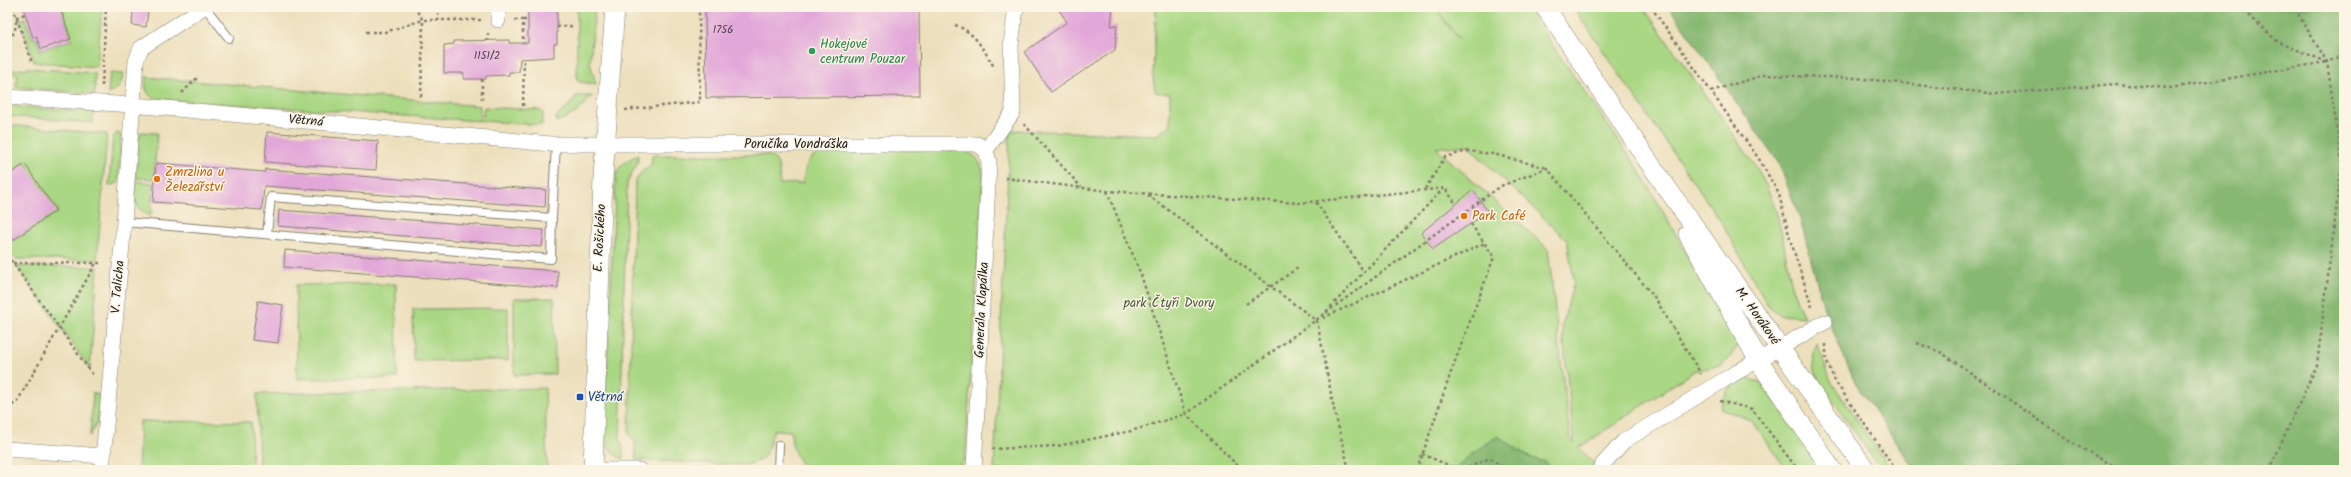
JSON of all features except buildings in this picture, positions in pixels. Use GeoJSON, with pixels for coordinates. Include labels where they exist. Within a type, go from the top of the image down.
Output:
{"type":"FeatureCollection","features":[{"type":"Feature","properties":{"kind":"street","name":"V. Talicha"},"geometry":{"type":"LineString","coordinates":[[103,463],[124,222],[136,61],[141,48],[205,7]]}},
{"type":"Feature","properties":{"kind":"street","name":"E. Rošického"},"geometry":{"type":"LineString","coordinates":[[593,470],[598,288],[605,145],[615,7]]}},
{"type":"Feature","properties":{"kind":"street"},"geometry":{"type":"LineString","coordinates":[[986,150],[1013,112],[1011,45],[1016,7]]}},
{"type":"Feature","properties":{"kind":"street","name":"M. Horákové"},"geometry":{"type":"LineString","coordinates":[[1545,7],[1648,161],[1779,349],[1866,470]]}},
{"type":"Feature","properties":{"kind":"street","name":"Větrná"},"geometry":{"type":"LineString","coordinates":[[7,97],[133,104],[556,144],[605,145]]}},
{"type":"Feature","properties":{"kind":"street","name":"Poručíka Vondráška"},"geometry":{"type":"LineString","coordinates":[[605,145],[644,143],[977,144],[986,150]]}},
{"type":"Feature","properties":{"kind":"street","name":"Generála Klapálka"},"geometry":{"type":"LineString","coordinates":[[974,470],[989,162],[986,150]]}},
{"type":"Feature","properties":{"kind":"street","name":"M. Horákové"},"geometry":{"type":"LineString","coordinates":[[1648,161],[1710,277],[1759,360],[1832,470]]}},
{"type":"Feature","properties":{"kind":"street"},"geometry":{"type":"LineString","coordinates":[[1601,470],[1604,464],[1624,441],[1710,388],[1826,322]]}},
{"type":"Feature","properties":{"kind":"street"},"geometry":{"type":"LineString","coordinates":[[7,449],[103,463]]}},
{"type":"Feature","properties":{"kind":"street"},"geometry":{"type":"LineString","coordinates":[[593,470],[639,470]]}},
{"type":"Feature","properties":{"kind":"lane"},"geometry":{"type":"LineString","coordinates":[[205,7],[229,38]]}},
{"type":"Feature","properties":{"kind":"lane"},"geometry":{"type":"LineString","coordinates":[[124,222],[551,259],[556,144]]}},
{"type":"Feature","properties":{"kind":"lane"},"geometry":{"type":"LineString","coordinates":[[267,234],[271,198],[552,218]]}},
{"type":"Feature","properties":{"kind":"lane"},"geometry":{"type":"LineString","coordinates":[[778,470],[779,445]]}},
{"type":"Feature","properties":{"kind":"path"},"geometry":{"type":"LineString","coordinates":[[13,7],[32,63]]}},
{"type":"Feature","properties":{"kind":"path"},"geometry":{"type":"LineString","coordinates":[[101,94],[106,7]]}},
{"type":"Feature","properties":{"kind":"path"},"geometry":{"type":"LineString","coordinates":[[414,7],[423,20],[422,97]]}},
{"type":"Feature","properties":{"kind":"path"},"geometry":{"type":"LineString","coordinates":[[437,7],[439,20]]}},
{"type":"Feature","properties":{"kind":"path"},"geometry":{"type":"LineString","coordinates":[[607,112],[700,102],[699,7]]}},
{"type":"Feature","properties":{"kind":"path"},"geometry":{"type":"LineString","coordinates":[[1651,7],[1759,159],[1779,194],[1790,239],[1812,307]]}},
{"type":"Feature","properties":{"kind":"path"},"geometry":{"type":"LineString","coordinates":[[2240,7],[2278,42],[2327,62]]}},
{"type":"Feature","properties":{"kind":"path"},"geometry":{"type":"LineString","coordinates":[[2270,470],[2317,365],[2342,163],[2327,62],[2294,7]]}},
{"type":"Feature","properties":{"kind":"path"},"geometry":{"type":"LineString","coordinates":[[17,17],[25,14]]}},
{"type":"Feature","properties":{"kind":"path"},"geometry":{"type":"LineString","coordinates":[[366,32],[385,32],[423,20],[439,20],[498,14],[528,20]]}},
{"type":"Feature","properties":{"kind":"path"},"geometry":{"type":"LineString","coordinates":[[7,46],[15,30],[17,17]]}},
{"type":"Feature","properties":{"kind":"path"},"geometry":{"type":"LineString","coordinates":[[523,20],[523,43]]}},
{"type":"Feature","properties":{"kind":"path"},"geometry":{"type":"LineString","coordinates":[[557,27],[574,26]]}},
{"type":"Feature","properties":{"kind":"path"},"geometry":{"type":"LineString","coordinates":[[1711,91],[1764,75],[1856,78],[1996,94],[2114,84],[2171,88],[2327,62],[2344,55]]}},
{"type":"Feature","properties":{"kind":"path"},"geometry":{"type":"LineString","coordinates":[[523,106],[524,58]]}},
{"type":"Feature","properties":{"kind":"path"},"geometry":{"type":"LineString","coordinates":[[482,79],[482,103]]}},
{"type":"Feature","properties":{"kind":"path"},"geometry":{"type":"LineString","coordinates":[[1425,190],[1445,156],[1467,151],[1493,154],[1547,168],[1655,298],[1710,388],[1721,403],[1752,409],[1798,470]]}},
{"type":"Feature","properties":{"kind":"path"},"geometry":{"type":"LineString","coordinates":[[995,449],[1056,446],[1131,431],[1186,414],[1317,321],[1501,186],[1547,168]]}},
{"type":"Feature","properties":{"kind":"path"},"geometry":{"type":"LineString","coordinates":[[1014,179],[1107,191],[1299,203],[1445,188]]}},
{"type":"Feature","properties":{"kind":"path"},"geometry":{"type":"LineString","coordinates":[[1317,321],[1445,188]]}},
{"type":"Feature","properties":{"kind":"path"},"geometry":{"type":"LineString","coordinates":[[1445,188],[1456,204]]}},
{"type":"Feature","properties":{"kind":"path"},"geometry":{"type":"LineString","coordinates":[[1107,191],[1141,275],[1186,414],[1242,470]]}},
{"type":"Feature","properties":{"kind":"path"},"geometry":{"type":"LineString","coordinates":[[1148,194],[1317,321],[1334,409],[1348,470]]}},
{"type":"Feature","properties":{"kind":"path"},"geometry":{"type":"LineString","coordinates":[[1316,202],[1364,272]]}},
{"type":"Feature","properties":{"kind":"path"},"geometry":{"type":"LineString","coordinates":[[1417,470],[1494,257],[1471,224]]}},
{"type":"Feature","properties":{"kind":"path"},"geometry":{"type":"LineString","coordinates":[[1317,321],[1485,242]]}},
{"type":"Feature","properties":{"kind":"path"},"geometry":{"type":"LineString","coordinates":[[7,256],[93,376]]}},
{"type":"Feature","properties":{"kind":"path"},"geometry":{"type":"LineString","coordinates":[[7,263],[101,263]]}},
{"type":"Feature","properties":{"kind":"path"},"geometry":{"type":"LineString","coordinates":[[7,409],[17,402],[96,263]]}},
{"type":"Feature","properties":{"kind":"path"},"geometry":{"type":"LineString","coordinates":[[1246,304],[1299,267]]}},
{"type":"Feature","properties":{"kind":"path"},"geometry":{"type":"LineString","coordinates":[[1917,343],[1942,353],[2072,444],[2122,470]]}},
{"type":"Feature","properties":{"kind":"path"},"geometry":{"type":"LineString","coordinates":[[1826,344],[1826,359],[1835,381],[1896,470]]}},
{"type":"Feature","properties":{"kind":"path"},"geometry":{"type":"LineString","coordinates":[[1422,454],[1460,470]]}},
{"type":"Feature","properties":{"kind":"path"},"geometry":{"type":"LineString","coordinates":[[1463,470],[1490,458],[1506,470]]}},
{"type":"Feature","properties":{"kind":"green space"},"geometry":{"type":"Polygon","coordinates":[[[61,7],[102,7],[97,67],[34,62],[20,20],[25,18],[32,38],[36,38],[40,50],[72,40],[61,7]]]}},
{"type":"Feature","properties":{"kind":"green space"},"geometry":{"type":"Polygon","coordinates":[[[577,7],[595,7],[590,63],[596,84],[579,82],[577,80],[577,7]]]}},
{"type":"Feature","properties":{"kind":"green space","name":"park Čtyři Dvory"},"geometry":{"type":"Polygon","coordinates":[[[1156,7],[1526,7],[1641,173],[1738,344],[1731,356],[1722,365],[1694,371],[1579,448],[1594,463],[1592,470],[994,470],[1010,130],[1156,135],[1170,126],[1170,94],[1155,92],[1153,76],[1156,7]],[[1467,145],[1436,148],[1548,249],[1570,439],[1574,443],[1562,326],[1574,282],[1567,240],[1467,145]]]}},
{"type":"Feature","properties":{"kind":"green space"},"geometry":{"type":"Polygon","coordinates":[[[1573,7],[1643,7],[1757,168],[1770,194],[1777,215],[1794,294],[1804,317],[1780,315],[1768,305],[1721,222],[1573,7]]]}},
{"type":"Feature","properties":{"kind":"green space"},"geometry":{"type":"Polygon","coordinates":[[[1669,7],[2344,7],[2344,470],[1915,470],[1855,383],[1825,312],[1800,219],[1779,163],[1669,7]]]}},
{"type":"Feature","properties":{"kind":"green space"},"geometry":{"type":"Polygon","coordinates":[[[29,68],[95,73],[95,94],[16,87],[18,74],[7,73],[7,71],[29,68]]]}},
{"type":"Feature","properties":{"kind":"green space"},"geometry":{"type":"Polygon","coordinates":[[[110,73],[124,74],[119,87],[108,94],[110,73]]]}},
{"type":"Feature","properties":{"kind":"green space"},"geometry":{"type":"Polygon","coordinates":[[[146,77],[480,106],[480,121],[155,99],[149,95],[146,90],[146,77]]]}},
{"type":"Feature","properties":{"kind":"green space"},"geometry":{"type":"Polygon","coordinates":[[[576,96],[592,96],[576,113],[556,122],[556,117],[569,106],[576,96]]]}},
{"type":"Feature","properties":{"kind":"green space"},"geometry":{"type":"Polygon","coordinates":[[[7,106],[94,112],[93,123],[7,116],[7,106]]]}},
{"type":"Feature","properties":{"kind":"green space"},"geometry":{"type":"Polygon","coordinates":[[[484,107],[540,110],[543,113],[542,125],[482,121],[484,107]]]}},
{"type":"Feature","properties":{"kind":"green space"},"geometry":{"type":"Polygon","coordinates":[[[7,125],[107,134],[97,260],[16,259],[9,250],[7,245],[7,234],[13,241],[58,211],[25,162],[7,174],[7,125]]]}},
{"type":"Feature","properties":{"kind":"green space"},"geometry":{"type":"Polygon","coordinates":[[[141,132],[157,133],[154,179],[135,178],[139,138],[141,132]]]}},
{"type":"Feature","properties":{"kind":"green space"},"geometry":{"type":"Polygon","coordinates":[[[117,133],[120,134],[121,139],[118,183],[109,186],[113,137],[117,133]]]}},
{"type":"Feature","properties":{"kind":"green space"},"geometry":{"type":"Polygon","coordinates":[[[825,150],[964,150],[975,156],[981,165],[983,174],[966,450],[964,461],[954,470],[815,468],[802,465],[794,449],[791,431],[774,430],[768,450],[763,458],[743,465],[636,460],[635,442],[629,435],[635,181],[642,172],[651,166],[652,155],[767,155],[772,157],[777,163],[780,184],[803,183],[808,162],[825,150]]]}},
{"type":"Feature","properties":{"kind":"green space"},"geometry":{"type":"Polygon","coordinates":[[[638,155],[636,166],[627,183],[620,439],[623,448],[623,459],[614,454],[609,448],[605,440],[604,430],[616,175],[625,162],[638,155]]]}},
{"type":"Feature","properties":{"kind":"green space"},"geometry":{"type":"Polygon","coordinates":[[[135,181],[153,183],[151,216],[138,207],[135,198],[135,181]]]}},
{"type":"Feature","properties":{"kind":"green space"},"geometry":{"type":"Polygon","coordinates":[[[17,266],[98,267],[90,369],[17,266]]]}},
{"type":"Feature","properties":{"kind":"green space"},"geometry":{"type":"Polygon","coordinates":[[[396,284],[397,378],[297,379],[296,285],[396,284]]]}},
{"type":"Feature","properties":{"kind":"green space"},"geometry":{"type":"Polygon","coordinates":[[[514,298],[554,298],[555,374],[514,375],[514,298]]]}},
{"type":"Feature","properties":{"kind":"green space"},"geometry":{"type":"Polygon","coordinates":[[[508,308],[508,360],[414,361],[413,309],[508,308]]]}},
{"type":"Feature","properties":{"kind":"green space"},"geometry":{"type":"Polygon","coordinates":[[[1817,343],[1831,381],[1891,470],[1881,470],[1819,380],[1814,362],[1814,353],[1817,343]]]}},
{"type":"Feature","properties":{"kind":"green space"},"geometry":{"type":"Polygon","coordinates":[[[1742,378],[1761,382],[1823,470],[1787,470],[1752,421],[1720,408],[1727,390],[1742,378]]]}},
{"type":"Feature","properties":{"kind":"green space"},"geometry":{"type":"Polygon","coordinates":[[[545,388],[547,470],[259,470],[257,394],[545,388]]]}},
{"type":"Feature","properties":{"kind":"green space"},"geometry":{"type":"Polygon","coordinates":[[[93,392],[100,396],[98,420],[90,436],[93,392]]]}},
{"type":"Feature","properties":{"kind":"green space"},"geometry":{"type":"Polygon","coordinates":[[[140,421],[251,422],[252,470],[138,470],[140,421]]]}},
{"type":"Feature","properties":{"kind":"green space"},"geometry":{"type":"Polygon","coordinates":[[[1498,436],[1529,457],[1545,462],[1553,470],[1453,470],[1470,455],[1498,436]]]}},
{"type":"Feature","properties":{"kind":"place","name":"Hokejové centrum Pouzar"},"geometry":{"type":"Point","coordinates":[812,51]}},
{"type":"Feature","properties":{"kind":"place","name":"Zmrzlina u Železářství"},"geometry":{"type":"Point","coordinates":[157,179]}},
{"type":"Feature","properties":{"kind":"place","name":"Park Café"},"geometry":{"type":"Point","coordinates":[1464,216]}},
{"type":"Feature","properties":{"kind":"place","name":"Větrná"},"geometry":{"type":"Point","coordinates":[580,397]}}]}
